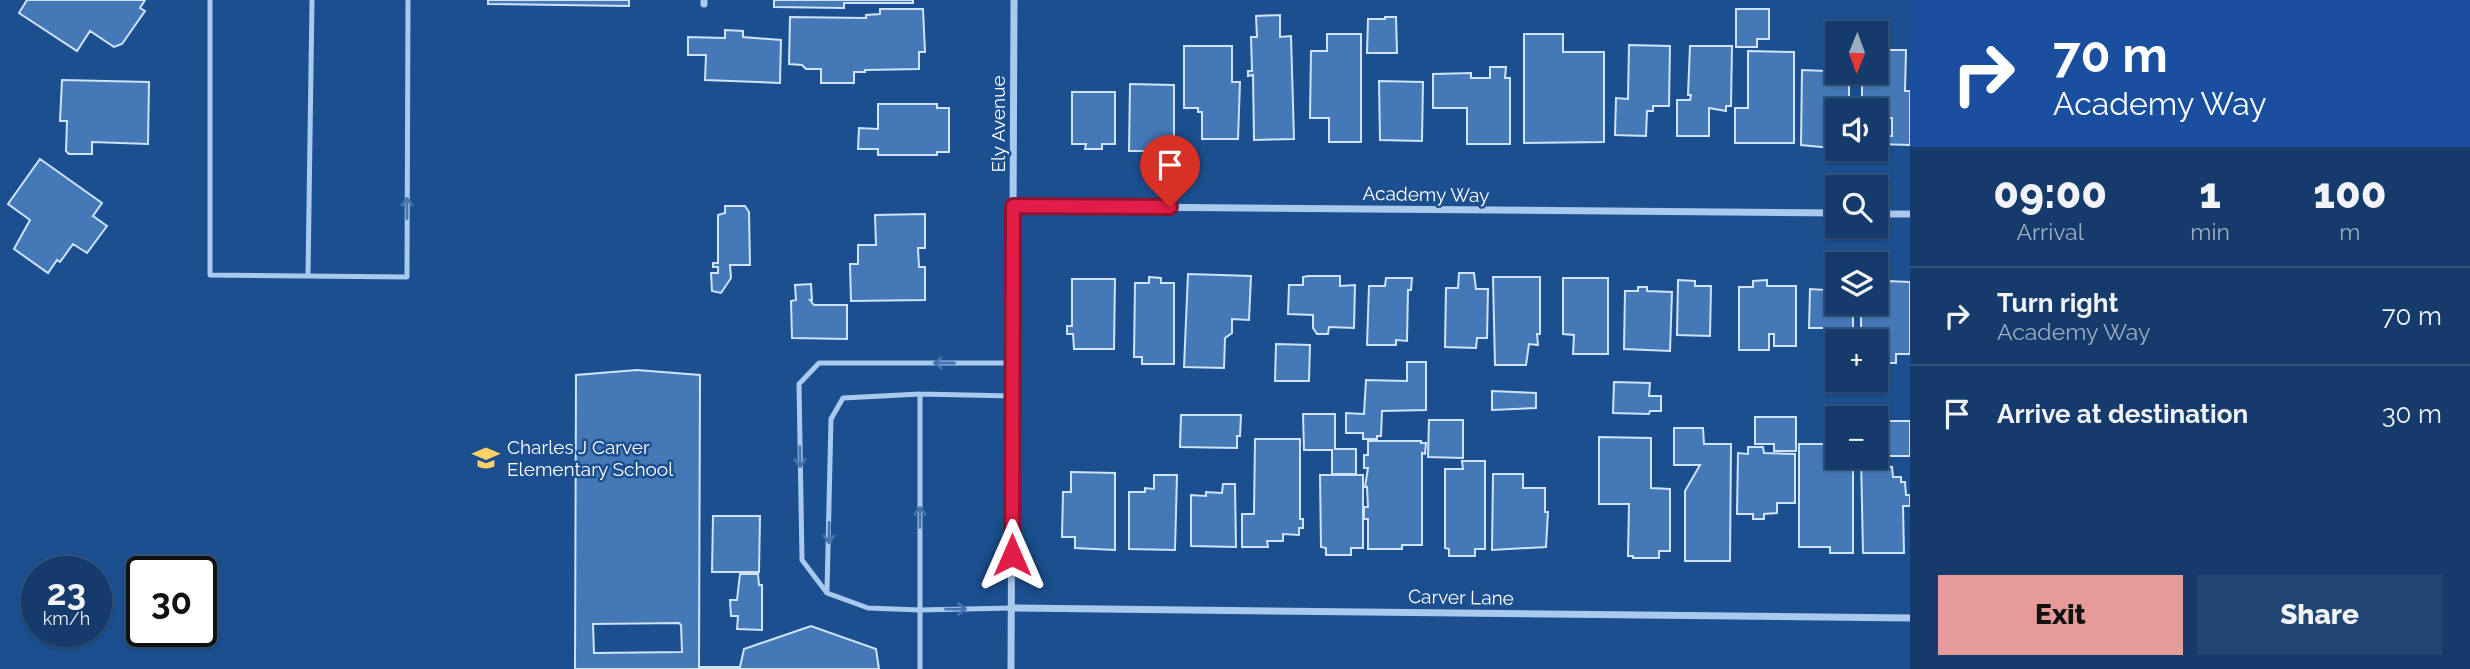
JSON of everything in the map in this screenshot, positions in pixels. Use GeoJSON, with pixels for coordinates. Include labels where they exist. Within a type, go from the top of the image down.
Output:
{"type":"FeatureCollection","features":[{"type":"Feature","properties":{"kind":"street","name":"Ely Avenue"},"geometry":{"type":"LineString","coordinates":[[1011,669],[1014,0]]}},
{"type":"Feature","properties":{"kind":"street","name":"Academy Way"},"geometry":{"type":"LineString","coordinates":[[1013,206],[1825,213]]}},
{"type":"Feature","properties":{"kind":"street"},"geometry":{"type":"LineString","coordinates":[[1888,214],[1910,214]]}},
{"type":"Feature","properties":{"kind":"street","name":"Carver Lane"},"geometry":{"type":"LineString","coordinates":[[1011,608],[1910,618]]}},
{"type":"Feature","properties":{"kind":"lane"},"geometry":{"type":"LineString","coordinates":[[210,0],[211,275],[407,277],[408,0]]}},
{"type":"Feature","properties":{"kind":"lane"},"geometry":{"type":"LineString","coordinates":[[308,276],[312,0]]}},
{"type":"Feature","properties":{"kind":"lane"},"geometry":{"type":"LineString","coordinates":[[1011,608],[868,608],[827,593],[802,560],[799,384],[819,363],[1013,363]]}},
{"type":"Feature","properties":{"kind":"lane"},"geometry":{"type":"LineString","coordinates":[[827,593],[831,419],[843,398],[920,394],[1013,396]]}},
{"type":"Feature","properties":{"kind":"lane"},"geometry":{"type":"LineString","coordinates":[[920,394],[920,669]]}},
{"type":"Feature","properties":{"kind":"building"},"geometry":{"type":"Polygon","coordinates":[[[27,0],[145,0],[140,8],[145,11],[122,44],[114,47],[90,31],[77,51],[19,13],[27,0]]]}},
{"type":"Feature","properties":{"kind":"building"},"geometry":{"type":"Polygon","coordinates":[[[488,0],[629,0],[629,6],[488,4],[488,0]]]}},
{"type":"Feature","properties":{"kind":"building"},"geometry":{"type":"Polygon","coordinates":[[[774,0],[913,0],[913,3],[844,3],[844,8],[774,7],[774,0]]]}},
{"type":"Feature","properties":{"kind":"building"},"geometry":{"type":"Polygon","coordinates":[[[880,9],[923,9],[925,52],[919,52],[919,69],[865,70],[854,72],[854,83],[821,83],[821,69],[806,69],[802,65],[789,64],[790,17],[866,18],[866,15],[880,14],[880,9]]]}},
{"type":"Feature","properties":{"kind":"building"},"geometry":{"type":"Polygon","coordinates":[[[1736,9],[1769,9],[1769,39],[1757,39],[1757,47],[1736,47],[1736,9]]]}},
{"type":"Feature","properties":{"kind":"building"},"geometry":{"type":"Polygon","coordinates":[[[1280,15],[1280,37],[1291,36],[1294,139],[1254,140],[1253,75],[1248,76],[1248,71],[1252,71],[1251,37],[1257,37],[1256,16],[1280,15]]]}},
{"type":"Feature","properties":{"kind":"building"},"geometry":{"type":"Polygon","coordinates":[[[1396,17],[1397,53],[1367,53],[1368,19],[1396,17]]]}},
{"type":"Feature","properties":{"kind":"building"},"geometry":{"type":"Polygon","coordinates":[[[725,30],[743,31],[743,37],[781,40],[780,83],[705,80],[706,55],[688,55],[688,37],[725,38],[725,30]]]}},
{"type":"Feature","properties":{"kind":"building"},"geometry":{"type":"Polygon","coordinates":[[[1327,34],[1361,34],[1361,142],[1329,142],[1329,118],[1310,118],[1311,51],[1327,51],[1327,34]]]}},
{"type":"Feature","properties":{"kind":"building"},"geometry":{"type":"Polygon","coordinates":[[[1524,34],[1563,34],[1563,52],[1604,52],[1604,142],[1524,143],[1524,34]]]}},
{"type":"Feature","properties":{"kind":"building"},"geometry":{"type":"Polygon","coordinates":[[[1629,45],[1670,46],[1669,106],[1653,106],[1653,111],[1647,111],[1646,136],[1615,135],[1616,98],[1628,99],[1629,45]]]}},
{"type":"Feature","properties":{"kind":"building"},"geometry":{"type":"Polygon","coordinates":[[[1184,46],[1232,46],[1232,82],[1240,82],[1238,139],[1202,139],[1202,112],[1198,112],[1198,108],[1184,108],[1184,46]]]}},
{"type":"Feature","properties":{"kind":"building"},"geometry":{"type":"Polygon","coordinates":[[[1690,46],[1732,46],[1731,106],[1726,106],[1726,111],[1709,108],[1709,136],[1677,136],[1677,100],[1690,100],[1691,95],[1688,95],[1690,46]]]}},
{"type":"Feature","properties":{"kind":"building"},"geometry":{"type":"Polygon","coordinates":[[[1888,50],[1906,50],[1905,91],[1910,91],[1910,145],[1888,144],[1888,136],[1892,136],[1892,118],[1888,118],[1888,98],[1862,98],[1862,84],[1888,84],[1888,50]]]}},
{"type":"Feature","properties":{"kind":"building"},"geometry":{"type":"Polygon","coordinates":[[[1748,51],[1794,52],[1794,143],[1735,143],[1735,108],[1748,108],[1748,51]]]}},
{"type":"Feature","properties":{"kind":"building"},"geometry":{"type":"Polygon","coordinates":[[[1490,67],[1506,67],[1505,78],[1510,78],[1510,144],[1467,144],[1467,108],[1433,108],[1433,74],[1471,73],[1471,78],[1490,78],[1490,67]]]}},
{"type":"Feature","properties":{"kind":"building"},"geometry":{"type":"Polygon","coordinates":[[[1802,70],[1825,71],[1825,84],[1849,84],[1849,98],[1825,98],[1825,147],[1801,145],[1802,70]]]}},
{"type":"Feature","properties":{"kind":"building"},"geometry":{"type":"Polygon","coordinates":[[[62,80],[149,82],[148,144],[92,142],[92,154],[69,154],[66,151],[67,121],[60,121],[62,80]]]}},
{"type":"Feature","properties":{"kind":"building"},"geometry":{"type":"Polygon","coordinates":[[[1379,81],[1423,82],[1422,141],[1380,140],[1379,81]]]}},
{"type":"Feature","properties":{"kind":"building"},"geometry":{"type":"Polygon","coordinates":[[[1130,84],[1174,85],[1174,146],[1157,146],[1157,151],[1129,151],[1130,84]]]}},
{"type":"Feature","properties":{"kind":"building"},"geometry":{"type":"Polygon","coordinates":[[[1072,92],[1115,92],[1115,144],[1102,144],[1102,149],[1085,149],[1086,144],[1072,144],[1072,92]]]}},
{"type":"Feature","properties":{"kind":"building"},"geometry":{"type":"Polygon","coordinates":[[[878,104],[937,104],[937,108],[949,108],[949,152],[937,152],[937,155],[878,155],[878,149],[858,149],[859,128],[878,129],[878,104]]]}},
{"type":"Feature","properties":{"kind":"building"},"geometry":{"type":"Polygon","coordinates":[[[40,159],[102,203],[93,216],[107,226],[87,253],[73,244],[48,273],[14,249],[30,220],[8,204],[40,159]]]}},
{"type":"Feature","properties":{"kind":"building"},"geometry":{"type":"Polygon","coordinates":[[[725,206],[745,206],[749,212],[750,265],[730,265],[731,278],[721,293],[712,291],[711,273],[718,273],[718,267],[713,267],[713,263],[718,263],[718,215],[725,213],[725,206]]]}},
{"type":"Feature","properties":{"kind":"building"},"geometry":{"type":"Polygon","coordinates":[[[925,214],[925,248],[918,248],[919,267],[925,267],[925,300],[851,301],[850,264],[858,264],[858,245],[876,245],[875,215],[925,214]]]}},
{"type":"Feature","properties":{"kind":"building"},"geometry":{"type":"Polygon","coordinates":[[[1459,273],[1474,273],[1476,289],[1488,289],[1487,338],[1477,338],[1476,348],[1445,347],[1446,288],[1458,288],[1459,273]]]}},
{"type":"Feature","properties":{"kind":"building"},"geometry":{"type":"Polygon","coordinates":[[[1188,274],[1251,276],[1249,320],[1232,319],[1232,333],[1225,338],[1224,368],[1184,367],[1188,274]]]}},
{"type":"Feature","properties":{"kind":"building"},"geometry":{"type":"Polygon","coordinates":[[[1340,276],[1340,286],[1355,285],[1354,328],[1329,327],[1328,334],[1317,334],[1313,328],[1313,315],[1288,314],[1289,285],[1303,285],[1303,277],[1340,276]]]}},
{"type":"Feature","properties":{"kind":"building"},"geometry":{"type":"Polygon","coordinates":[[[1149,277],[1161,278],[1161,283],[1174,283],[1174,364],[1142,364],[1142,357],[1134,357],[1135,283],[1149,283],[1149,277]]]}},
{"type":"Feature","properties":{"kind":"building"},"geometry":{"type":"Polygon","coordinates":[[[1493,277],[1540,277],[1540,334],[1537,334],[1538,345],[1529,344],[1526,365],[1495,365],[1493,277]]]}},
{"type":"Feature","properties":{"kind":"building"},"geometry":{"type":"Polygon","coordinates":[[[1386,278],[1412,278],[1411,290],[1408,290],[1407,341],[1396,340],[1396,345],[1367,345],[1369,286],[1385,286],[1386,278]]]}},
{"type":"Feature","properties":{"kind":"building"},"geometry":{"type":"Polygon","coordinates":[[[1563,278],[1608,278],[1608,354],[1573,354],[1574,335],[1563,334],[1563,278]]]}},
{"type":"Feature","properties":{"kind":"building"},"geometry":{"type":"Polygon","coordinates":[[[1072,279],[1115,279],[1114,349],[1074,349],[1073,334],[1067,334],[1067,326],[1072,326],[1072,279]]]}},
{"type":"Feature","properties":{"kind":"building"},"geometry":{"type":"Polygon","coordinates":[[[1678,280],[1695,281],[1695,286],[1711,286],[1710,336],[1677,335],[1678,280]]]}},
{"type":"Feature","properties":{"kind":"building"},"geometry":{"type":"Polygon","coordinates":[[[1767,280],[1767,286],[1796,286],[1796,346],[1774,346],[1774,334],[1769,334],[1769,350],[1739,350],[1739,287],[1753,287],[1753,281],[1767,280]]]}},
{"type":"Feature","properties":{"kind":"building"},"geometry":{"type":"Polygon","coordinates":[[[1888,281],[1910,282],[1910,354],[1896,354],[1896,363],[1888,363],[1888,329],[1861,329],[1861,315],[1888,315],[1888,281]]]}},
{"type":"Feature","properties":{"kind":"building"},"geometry":{"type":"Polygon","coordinates":[[[811,284],[810,300],[814,305],[847,305],[847,339],[792,338],[791,301],[796,300],[795,285],[811,284]]]}},
{"type":"Feature","properties":{"kind":"building"},"geometry":{"type":"Polygon","coordinates":[[[1638,287],[1647,287],[1647,291],[1672,292],[1670,351],[1624,349],[1625,291],[1638,291],[1638,287]]]}},
{"type":"Feature","properties":{"kind":"building"},"geometry":{"type":"Polygon","coordinates":[[[1810,289],[1825,290],[1825,315],[1853,315],[1853,329],[1809,328],[1810,289]]]}},
{"type":"Feature","properties":{"kind":"building"},"geometry":{"type":"Polygon","coordinates":[[[1276,344],[1310,345],[1309,381],[1275,381],[1276,344]]]}},
{"type":"Feature","properties":{"kind":"building"},"geometry":{"type":"Polygon","coordinates":[[[1407,362],[1426,362],[1426,410],[1382,411],[1381,436],[1377,436],[1377,439],[1363,439],[1363,433],[1346,433],[1346,413],[1364,414],[1366,380],[1407,381],[1407,362]]]}},
{"type":"Feature","properties":{"kind":"building"},"geometry":{"type":"Polygon","coordinates":[[[637,370],[700,375],[699,667],[740,667],[744,649],[811,626],[876,649],[879,669],[575,669],[576,375],[637,370]],[[593,624],[594,653],[682,652],[681,625],[593,624]]]}},
{"type":"Feature","properties":{"kind":"building"},"geometry":{"type":"Polygon","coordinates":[[[1614,382],[1650,383],[1649,396],[1661,396],[1661,411],[1650,411],[1649,414],[1613,413],[1614,382]]]}},
{"type":"Feature","properties":{"kind":"building"},"geometry":{"type":"Polygon","coordinates":[[[1492,391],[1536,393],[1536,408],[1492,410],[1492,391]]]}},
{"type":"Feature","properties":{"kind":"building"},"geometry":{"type":"Polygon","coordinates":[[[1303,414],[1335,414],[1335,449],[1356,449],[1356,474],[1332,474],[1332,450],[1304,450],[1303,414]]]}},
{"type":"Feature","properties":{"kind":"building"},"geometry":{"type":"Polygon","coordinates":[[[1181,415],[1241,415],[1237,448],[1180,447],[1181,415]]]}},
{"type":"Feature","properties":{"kind":"building"},"geometry":{"type":"Polygon","coordinates":[[[1755,417],[1796,417],[1796,451],[1774,451],[1774,444],[1755,444],[1755,417]]]}},
{"type":"Feature","properties":{"kind":"building"},"geometry":{"type":"Polygon","coordinates":[[[1429,420],[1463,420],[1463,458],[1428,457],[1429,420]]]}},
{"type":"Feature","properties":{"kind":"building"},"geometry":{"type":"Polygon","coordinates":[[[1888,421],[1910,421],[1910,456],[1888,456],[1888,421]]]}},
{"type":"Feature","properties":{"kind":"building"},"geometry":{"type":"Polygon","coordinates":[[[1674,428],[1703,428],[1704,444],[1731,444],[1730,561],[1685,561],[1685,491],[1700,465],[1674,465],[1674,428]]]}},
{"type":"Feature","properties":{"kind":"building"},"geometry":{"type":"Polygon","coordinates":[[[1599,437],[1651,438],[1651,488],[1670,489],[1670,551],[1659,551],[1659,558],[1628,556],[1629,504],[1599,504],[1599,437]]]}},
{"type":"Feature","properties":{"kind":"building"},"geometry":{"type":"Polygon","coordinates":[[[1255,439],[1300,439],[1300,519],[1303,519],[1303,528],[1299,528],[1299,535],[1283,534],[1283,541],[1267,541],[1268,547],[1242,547],[1242,514],[1254,514],[1255,439]]]}},
{"type":"Feature","properties":{"kind":"building"},"geometry":{"type":"Polygon","coordinates":[[[1368,441],[1426,443],[1425,454],[1422,453],[1422,545],[1402,545],[1402,549],[1368,549],[1368,519],[1364,519],[1364,507],[1368,507],[1365,487],[1368,468],[1364,468],[1364,455],[1368,455],[1368,441]]]}},
{"type":"Feature","properties":{"kind":"building"},"geometry":{"type":"Polygon","coordinates":[[[1799,444],[1825,444],[1825,469],[1853,469],[1853,553],[1830,553],[1830,547],[1799,547],[1799,444]]]}},
{"type":"Feature","properties":{"kind":"building"},"geometry":{"type":"Polygon","coordinates":[[[1748,447],[1763,447],[1764,453],[1795,454],[1795,503],[1777,503],[1777,513],[1764,514],[1764,519],[1753,519],[1753,514],[1737,514],[1738,453],[1748,454],[1748,447]]]}},
{"type":"Feature","properties":{"kind":"building"},"geometry":{"type":"Polygon","coordinates":[[[1462,461],[1485,461],[1485,549],[1475,549],[1475,556],[1449,556],[1449,549],[1445,548],[1445,469],[1463,469],[1462,461]]]}},
{"type":"Feature","properties":{"kind":"building"},"geometry":{"type":"Polygon","coordinates":[[[1892,467],[1893,477],[1901,477],[1901,482],[1905,482],[1906,495],[1910,495],[1910,506],[1903,506],[1904,553],[1863,553],[1861,469],[1892,467]]]}},
{"type":"Feature","properties":{"kind":"building"},"geometry":{"type":"Polygon","coordinates":[[[1071,472],[1115,473],[1115,550],[1075,548],[1075,537],[1062,537],[1063,492],[1071,492],[1071,472]]]}},
{"type":"Feature","properties":{"kind":"building"},"geometry":{"type":"Polygon","coordinates":[[[1493,474],[1523,474],[1523,488],[1545,488],[1545,512],[1548,512],[1546,547],[1492,550],[1493,474]]]}},
{"type":"Feature","properties":{"kind":"building"},"geometry":{"type":"Polygon","coordinates":[[[1154,475],[1177,475],[1175,550],[1129,549],[1129,492],[1154,489],[1154,475]]]}},
{"type":"Feature","properties":{"kind":"building"},"geometry":{"type":"Polygon","coordinates":[[[1320,475],[1363,475],[1363,548],[1351,548],[1351,555],[1326,555],[1326,548],[1321,547],[1320,475]]]}},
{"type":"Feature","properties":{"kind":"building"},"geometry":{"type":"Polygon","coordinates":[[[1223,484],[1235,484],[1236,547],[1191,546],[1191,495],[1222,493],[1223,484]]]}},
{"type":"Feature","properties":{"kind":"building"},"geometry":{"type":"Polygon","coordinates":[[[713,516],[760,516],[759,572],[712,572],[713,516]]]}},
{"type":"Feature","properties":{"kind":"building"},"geometry":{"type":"Polygon","coordinates":[[[740,574],[758,574],[759,585],[762,585],[762,630],[737,629],[738,616],[731,616],[730,600],[737,600],[740,574]]]}},
{"type":"Feature","properties":{"kind":"place","name":"Charles J Carver Elementary School"},"geometry":{"type":"Point","coordinates":[486,458]}},
{"type":"Feature","properties":{"kind":"route"},"geometry":{"type":"LineString","coordinates":[[1012,555],[1013,206],[1170,207]]}}]}
